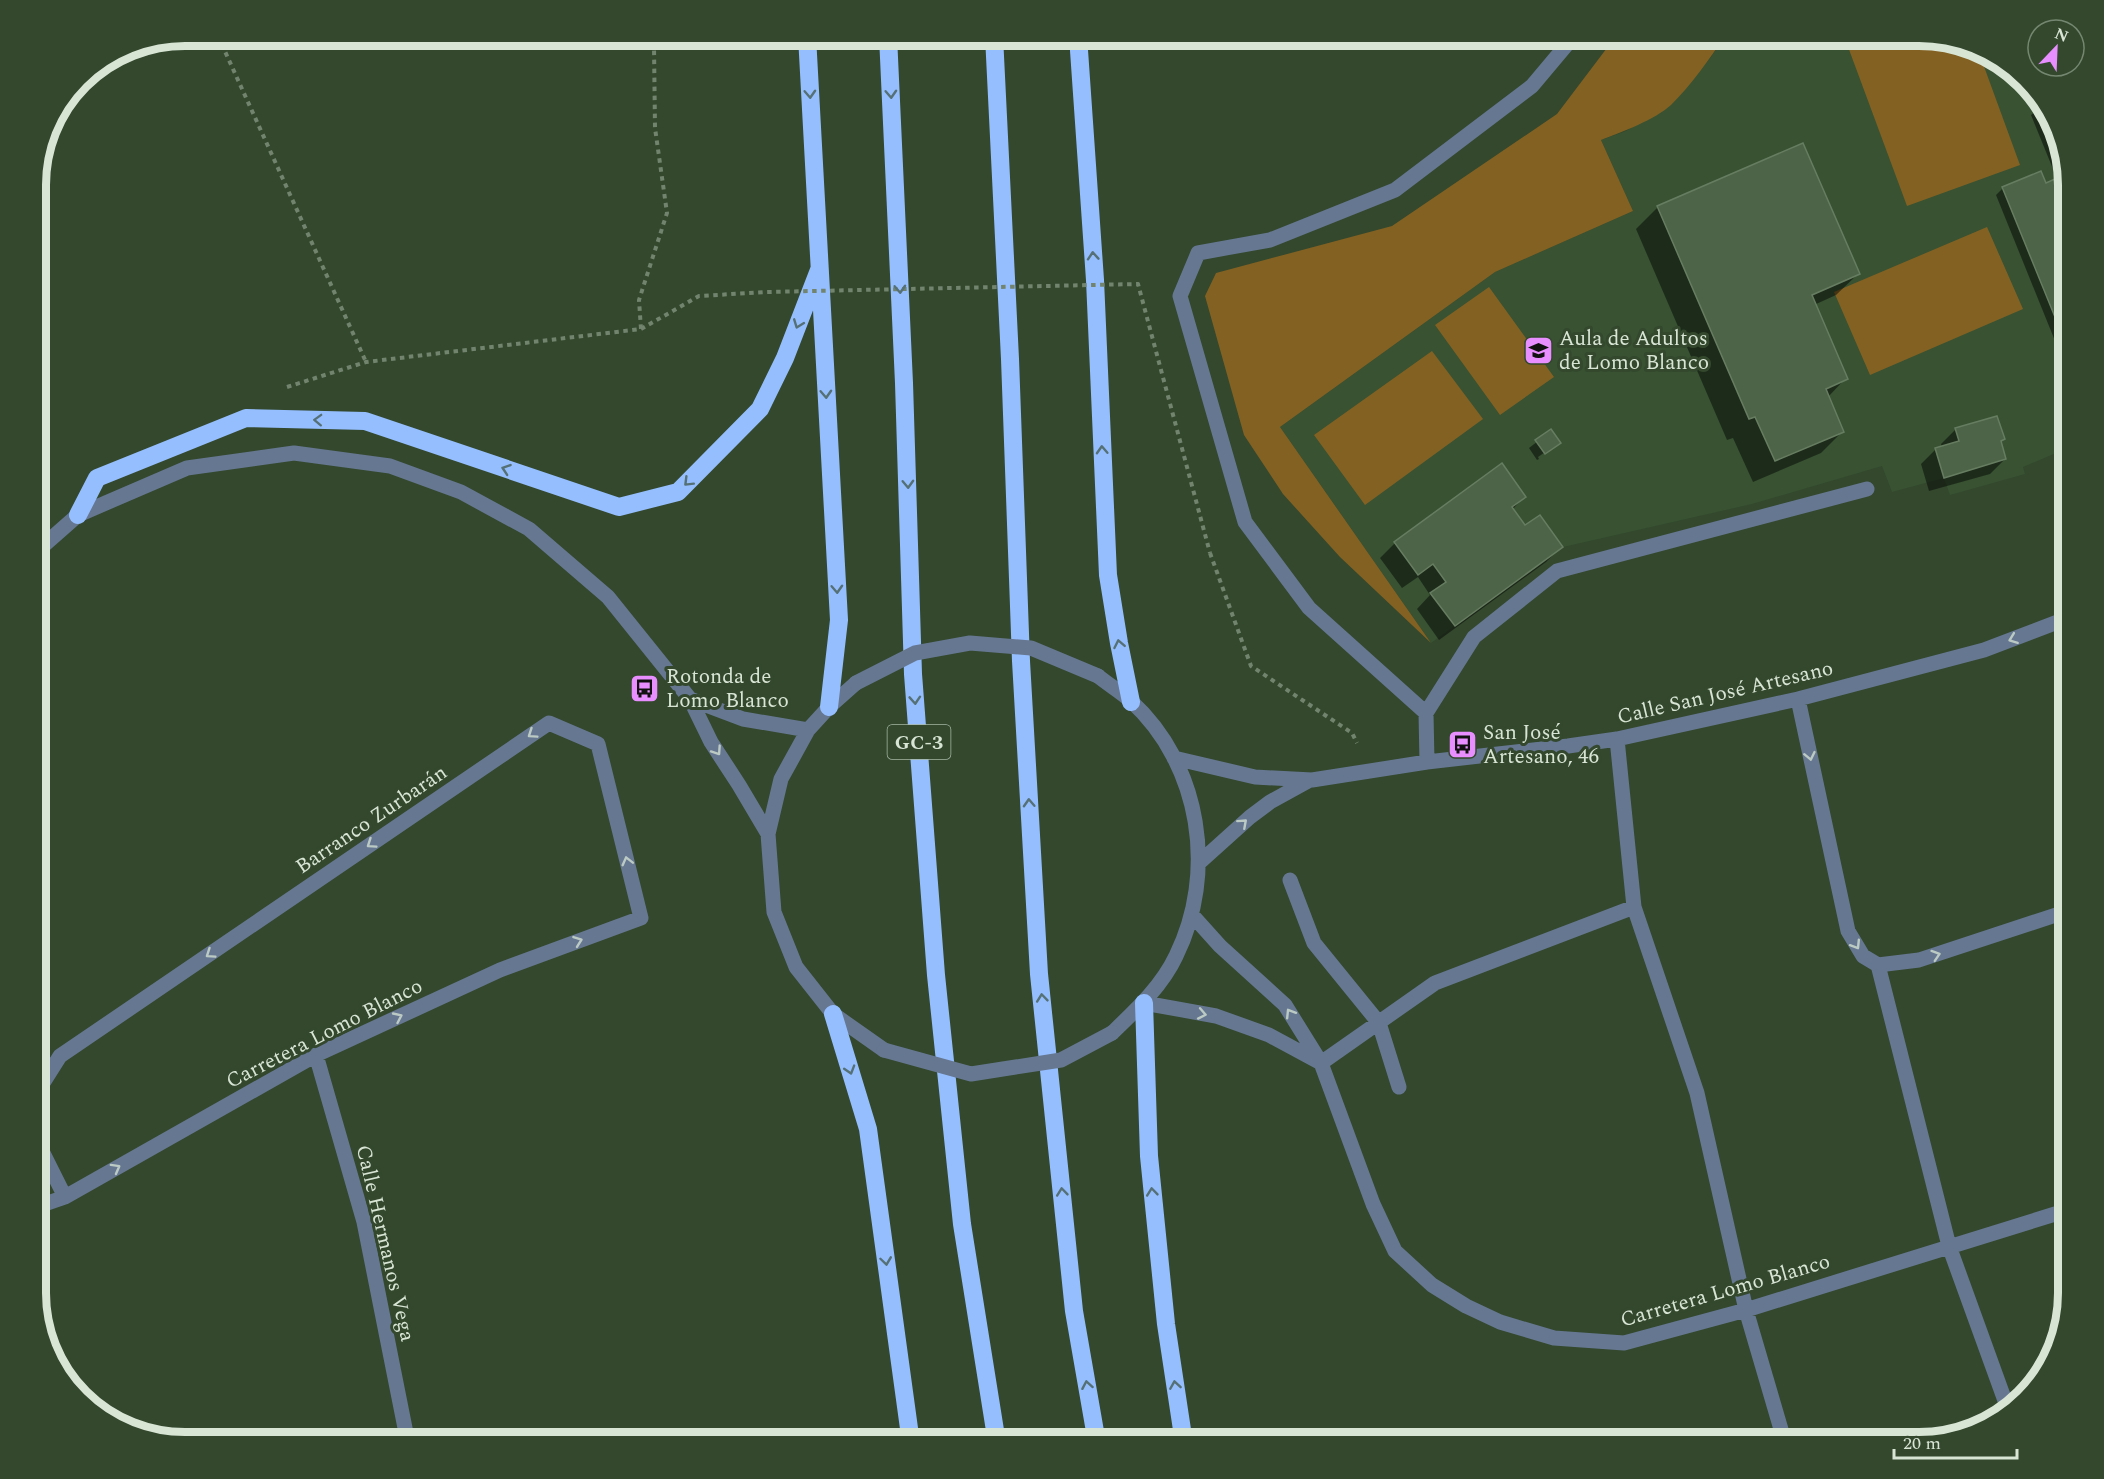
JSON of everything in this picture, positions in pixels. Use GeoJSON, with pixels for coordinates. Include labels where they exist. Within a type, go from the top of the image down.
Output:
{"type":"FeatureCollection","features":[{"type":"Feature","properties":{"kind":"highway"},"geometry":{"type":"LineString","coordinates":[[1079,46],[1095,280],[1108,574],[1131,702]]}},
{"type":"Feature","properties":{"kind":"highway"},"geometry":{"type":"LineString","coordinates":[[808,47],[839,620],[829,707]]}},
{"type":"Feature","properties":{"kind":"highway","name":"GC-3"},"geometry":{"type":"LineString","coordinates":[[889,47],[904,371],[914,674],[933,928],[962,1224],[995,1432]]}},
{"type":"Feature","properties":{"kind":"highway"},"geometry":{"type":"LineString","coordinates":[[995,47],[1010,359],[1021,661],[1039,974],[1074,1311],[1095,1432]]}},
{"type":"Feature","properties":{"kind":"highway"},"geometry":{"type":"LineString","coordinates":[[78,515],[97,478],[246,418],[365,421],[619,507],[678,492],[760,409],[785,358],[819,270]]}},
{"type":"Feature","properties":{"kind":"highway"},"geometry":{"type":"LineString","coordinates":[[1144,1003],[1149,1156],[1166,1324],[1182,1432]]}},
{"type":"Feature","properties":{"kind":"highway"},"geometry":{"type":"LineString","coordinates":[[833,1014],[868,1130],[909,1432]]}},
{"type":"Feature","properties":{"kind":"street"},"geometry":{"type":"LineString","coordinates":[[1426,713],[1309,608],[1245,522],[1180,296],[1198,253],[1270,240],[1395,190],[1532,86],[1565,46]]}},
{"type":"Feature","properties":{"kind":"street"},"geometry":{"type":"LineString","coordinates":[[47,542],[78,515],[187,468],[294,453],[390,466],[461,492],[529,529],[608,597],[690,699],[711,742],[740,785],[768,834]]}},
{"type":"Feature","properties":{"kind":"street"},"geometry":{"type":"LineString","coordinates":[[1427,762],[1426,713],[1474,637],[1557,571],[1867,489]]}},
{"type":"Feature","properties":{"kind":"street","name":"Calle San José Artesano"},"geometry":{"type":"LineString","coordinates":[[1174,758],[1255,777],[1312,780],[1427,762],[1617,739],[1798,699],[1984,650],[2058,622]]}},
{"type":"Feature","properties":{"kind":"street"},"geometry":{"type":"LineString","coordinates":[[970,643],[1031,648],[1098,676],[1131,702],[1155,729],[1174,758],[1187,786],[1197,824],[1200,862],[1193,916],[1176,958],[1144,1003],[1112,1032],[1061,1060],[971,1074],[884,1050],[833,1014],[796,967],[774,912],[768,834],[781,779],[808,730],[829,707],[856,683],[915,653],[970,643]]}},
{"type":"Feature","properties":{"kind":"street"},"geometry":{"type":"LineString","coordinates":[[690,699],[742,719],[808,730]]}},
{"type":"Feature","properties":{"kind":"street"},"geometry":{"type":"LineString","coordinates":[[1798,699],[1848,931],[1863,956],[1878,965],[1919,960],[2058,914]]}},
{"type":"Feature","properties":{"kind":"street","name":"Barranco Zurbarán"},"geometry":{"type":"LineString","coordinates":[[47,1077],[60,1056],[549,723],[598,744],[641,918]]}},
{"type":"Feature","properties":{"kind":"street"},"geometry":{"type":"LineString","coordinates":[[1617,739],[1634,907],[1697,1094],[1746,1310],[1782,1432]]}},
{"type":"Feature","properties":{"kind":"street","name":"Calle San José Artesano"},"geometry":{"type":"LineString","coordinates":[[1200,862],[1270,802],[1312,780]]}},
{"type":"Feature","properties":{"kind":"street"},"geometry":{"type":"LineString","coordinates":[[1290,880],[1314,943],[1379,1023],[1399,1087]]}},
{"type":"Feature","properties":{"kind":"street"},"geometry":{"type":"LineString","coordinates":[[1144,1003],[1216,1016],[1269,1035],[1322,1063],[1435,983],[1634,907]]}},
{"type":"Feature","properties":{"kind":"street","name":"Carretera Lomo Blanco"},"geometry":{"type":"LineString","coordinates":[[1193,916],[1220,946],[1285,1005],[1322,1063],[1373,1204],[1395,1251],[1432,1285],[1466,1306],[1500,1322],[1554,1338],[1624,1343],[1746,1310],[2058,1213]]}},
{"type":"Feature","properties":{"kind":"street","name":"Carretera Lomo Blanco"},"geometry":{"type":"LineString","coordinates":[[47,1203],[65,1197],[316,1055],[500,970],[641,918]]}},
{"type":"Feature","properties":{"kind":"street"},"geometry":{"type":"LineString","coordinates":[[1878,965],[1949,1246],[2005,1402]]}},
{"type":"Feature","properties":{"kind":"street","name":"Calle Hermanos Vega"},"geometry":{"type":"LineString","coordinates":[[316,1055],[364,1222],[406,1432]]}},
{"type":"Feature","properties":{"kind":"street"},"geometry":{"type":"LineString","coordinates":[[47,1161],[65,1197]]}},
{"type":"Feature","properties":{"kind":"path"},"geometry":{"type":"LineString","coordinates":[[223,47],[366,362]]}},
{"type":"Feature","properties":{"kind":"path"},"geometry":{"type":"LineString","coordinates":[[641,329],[639,300],[667,213],[655,128],[654,47]]}},
{"type":"Feature","properties":{"kind":"path"},"geometry":{"type":"LineString","coordinates":[[276,390],[366,362],[641,329],[699,296],[766,292],[1138,284],[1210,553],[1251,666],[1352,733],[1371,770]]}},
{"type":"Feature","properties":{"kind":"shaded area"},"geometry":{"type":"Polygon","coordinates":[[[1608,46],[1718,46],[1700,72],[1671,105],[1628,130],[1601,140],[1633,211],[1495,272],[1280,427],[1431,643],[1340,557],[1283,494],[1244,435],[1205,296],[1216,273],[1392,226],[1557,114],[1608,46]]]}},
{"type":"Feature","properties":{"kind":"shaded area"},"geometry":{"type":"Polygon","coordinates":[[[1718,46],[1919,46],[1946,49],[1988,65],[2003,75],[2023,94],[2034,108],[2050,141],[2055,158],[2058,185],[2058,452],[2023,467],[2025,474],[1950,495],[1944,478],[1892,492],[1882,466],[1752,504],[1563,547],[1431,643],[1280,427],[1495,272],[1633,211],[1601,140],[1626,131],[1669,106],[1718,46]]]}},
{"type":"Feature","properties":{"kind":"shaded area"},"geometry":{"type":"Polygon","coordinates":[[[1848,46],[1919,46],[1946,49],[1982,62],[2020,165],[1907,206],[1848,46]]]}},
{"type":"Feature","properties":{"kind":"shaded area"},"geometry":{"type":"Polygon","coordinates":[[[1987,227],[2023,309],[1870,375],[1834,292],[1987,227]]]}},
{"type":"Feature","properties":{"kind":"shaded area"},"geometry":{"type":"Polygon","coordinates":[[[1489,287],[1554,377],[1500,415],[1435,325],[1489,287]]]}},
{"type":"Feature","properties":{"kind":"shaded area"},"geometry":{"type":"Polygon","coordinates":[[[1432,351],[1483,419],[1365,505],[1314,435],[1432,351]]]}},
{"type":"Feature","properties":{"kind":"building"},"geometry":{"type":"Polygon","coordinates":[[[1803,143],[1860,274],[1812,295],[1848,379],[1826,389],[1844,432],[1775,461],[1755,417],[1749,419],[1657,206],[1803,143]]]}},
{"type":"Feature","properties":{"kind":"building"},"geometry":{"type":"Polygon","coordinates":[[[2041,171],[2046,183],[2057,178],[2058,324],[2002,187],[2041,171]]]}},
{"type":"Feature","properties":{"kind":"building"},"geometry":{"type":"Polygon","coordinates":[[[1997,416],[2005,439],[2001,441],[2006,459],[1944,478],[1935,448],[1959,441],[1955,428],[1997,416]]]}},
{"type":"Feature","properties":{"kind":"building"},"geometry":{"type":"Polygon","coordinates":[[[1551,429],[1561,443],[1545,454],[1535,440],[1551,429]]]}},
{"type":"Feature","properties":{"kind":"building"},"geometry":{"type":"Polygon","coordinates":[[[1502,463],[1526,497],[1512,507],[1525,525],[1540,515],[1563,547],[1455,626],[1430,593],[1446,582],[1433,564],[1418,575],[1394,542],[1502,463]]]}},
{"type":"Feature","properties":{"kind":"place","name":"Aula de Adultos de Lomo Blanco"},"geometry":{"type":"Point","coordinates":[1538,350]}},
{"type":"Feature","properties":{"kind":"place","name":"Rotonda de Lomo Blanco"},"geometry":{"type":"Point","coordinates":[645,688]}},
{"type":"Feature","properties":{"kind":"place","name":"San José Artesano, 46"},"geometry":{"type":"Point","coordinates":[1462,744]}}]}
